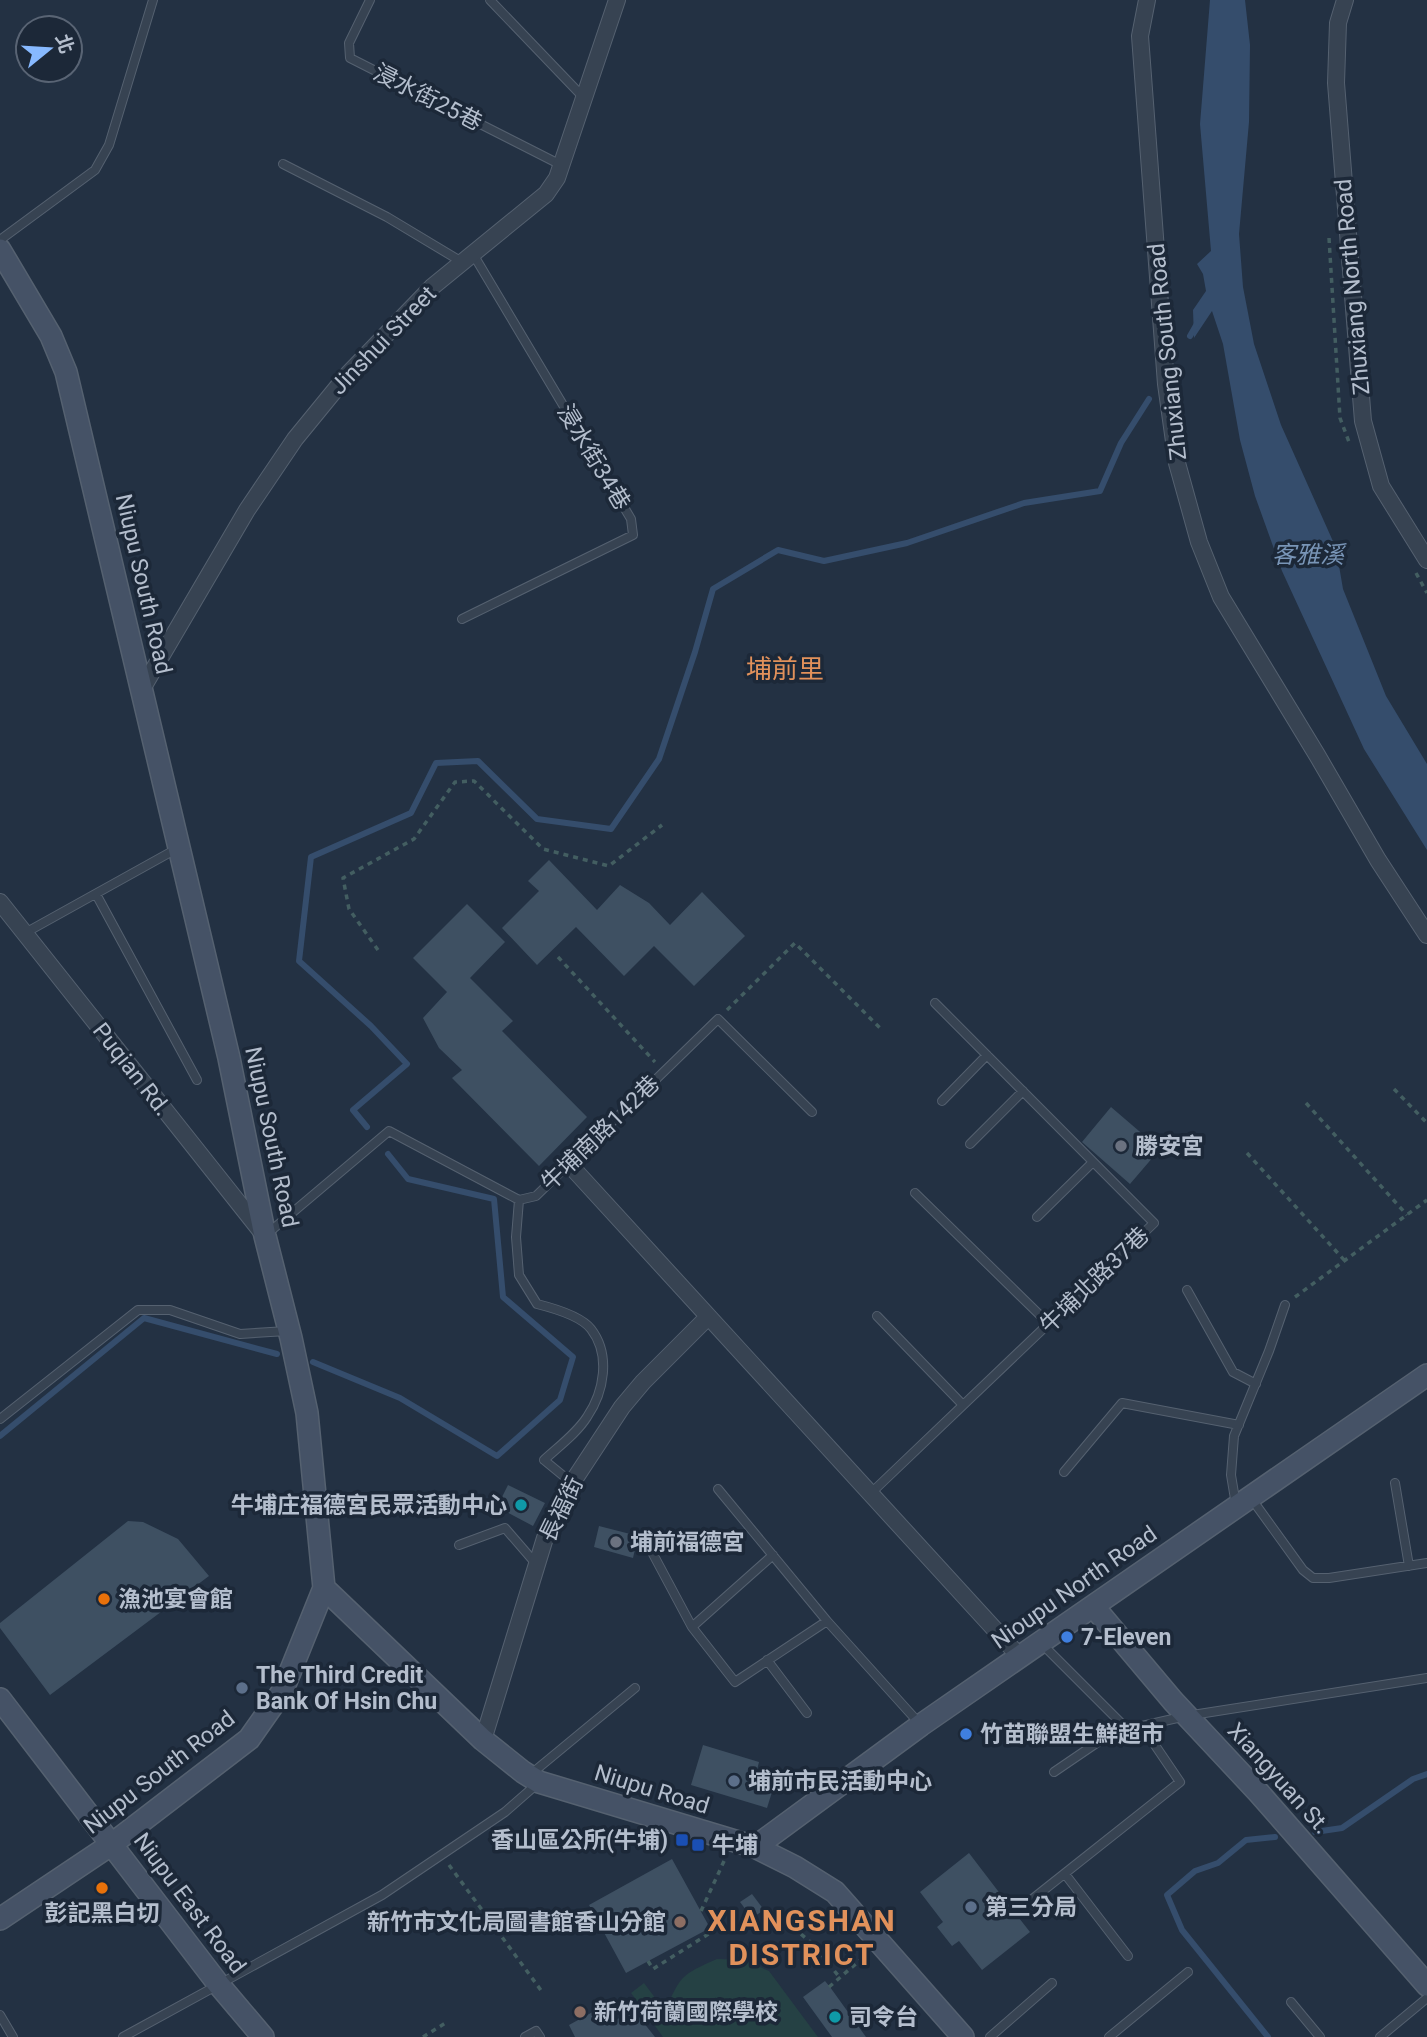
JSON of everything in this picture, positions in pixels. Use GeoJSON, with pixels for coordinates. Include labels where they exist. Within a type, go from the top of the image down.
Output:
{"type":"FeatureCollection","features":[{"type":"Feature","properties":{"kind":"street","name":"Jinshui Street"},"geometry":{"type":"LineString","coordinates":[[142,689],[247,510],[295,439],[349,373],[432,287],[546,194],[557,178],[617,0]]}},
{"type":"Feature","properties":{"kind":"street","name":"Zhuxiang South Road"},"geometry":{"type":"LineString","coordinates":[[1147,0],[1140,36],[1166,384],[1177,463],[1199,542],[1221,597],[1378,860],[1427,935]]}},
{"type":"Feature","properties":{"kind":"street","name":"Zhuxiang North Road"},"geometry":{"type":"LineString","coordinates":[[1345,0],[1338,23],[1336,83],[1363,421],[1381,486],[1427,559]]}},
{"type":"Feature","properties":{"kind":"street","name":"Niupu South Road"},"geometry":{"type":"LineString","coordinates":[[0,250],[51,336],[66,372],[229,1058],[265,1236],[290,1331],[307,1413],[324,1588],[282,1692],[249,1739],[113,1844],[0,1919]]}},
{"type":"Feature","properties":{"kind":"street","name":"Puqian Rd."},"geometry":{"type":"LineString","coordinates":[[0,902],[265,1236]]}},
{"type":"Feature","properties":{"kind":"street"},"geometry":{"type":"LineString","coordinates":[[568,1163],[1020,1657]]}},
{"type":"Feature","properties":{"kind":"street","name":"長福街"},"geometry":{"type":"LineString","coordinates":[[483,1740],[545,1538],[572,1483],[629,1399],[708,1317]]}},
{"type":"Feature","properties":{"kind":"street","name":"Nioupu North Road"},"geometry":{"type":"LineString","coordinates":[[755,1847],[921,1725],[1427,1375]]}},
{"type":"Feature","properties":{"kind":"street","name":"Niupu Road"},"geometry":{"type":"LineString","coordinates":[[324,1588],[483,1740],[534,1779],[755,1847],[795,1867],[835,1892],[963,2037]]}},
{"type":"Feature","properties":{"kind":"street","name":"Xiangyuan St."},"geometry":{"type":"LineString","coordinates":[[1093,1606],[1186,1716],[1259,1793],[1427,1985]]}},
{"type":"Feature","properties":{"kind":"street","name":"Niupu East Road"},"geometry":{"type":"LineString","coordinates":[[0,1699],[219,1985],[263,2037]]}},
{"type":"Feature","properties":{"kind":"lane"},"geometry":{"type":"LineString","coordinates":[[0,240],[95,170],[109,145],[153,0]]}},
{"type":"Feature","properties":{"kind":"lane","name":"浸水街25巷"},"geometry":{"type":"LineString","coordinates":[[370,0],[349,43],[350,58],[561,165]]}},
{"type":"Feature","properties":{"kind":"lane"},"geometry":{"type":"LineString","coordinates":[[490,0],[584,98]]}},
{"type":"Feature","properties":{"kind":"lane"},"geometry":{"type":"LineString","coordinates":[[283,164],[468,258]]}},
{"type":"Feature","properties":{"kind":"lane","name":"浸水街34巷"},"geometry":{"type":"LineString","coordinates":[[463,619],[633,535],[631,519],[468,258]]}},
{"type":"Feature","properties":{"kind":"lane"},"geometry":{"type":"LineString","coordinates":[[25,933],[178,848]]}},
{"type":"Feature","properties":{"kind":"lane"},"geometry":{"type":"LineString","coordinates":[[96,894],[197,1080]]}},
{"type":"Feature","properties":{"kind":"lane","name":"牛埔北路37巷"},"geometry":{"type":"LineString","coordinates":[[870,1494],[1154,1223],[935,1003]]}},
{"type":"Feature","properties":{"kind":"lane"},"geometry":{"type":"LineString","coordinates":[[718,1019],[812,1112]]}},
{"type":"Feature","properties":{"kind":"lane","name":"牛埔南路142巷"},"geometry":{"type":"LineString","coordinates":[[265,1236],[389,1131],[519,1200],[536,1196],[718,1019]]}},
{"type":"Feature","properties":{"kind":"lane"},"geometry":{"type":"LineString","coordinates":[[942,1101],[987,1055]]}},
{"type":"Feature","properties":{"kind":"lane"},"geometry":{"type":"LineString","coordinates":[[970,1144],[1023,1091]]}},
{"type":"Feature","properties":{"kind":"lane"},"geometry":{"type":"LineString","coordinates":[[1037,1217],[1093,1162]]}},
{"type":"Feature","properties":{"kind":"lane"},"geometry":{"type":"LineString","coordinates":[[915,1193],[1049,1324]]}},
{"type":"Feature","properties":{"kind":"lane"},"geometry":{"type":"LineString","coordinates":[[519,1200],[516,1237],[519,1275],[537,1304],[562,1311],[591,1329],[603,1359],[601,1389],[586,1419],[544,1460],[572,1483]]}},
{"type":"Feature","properties":{"kind":"lane"},"geometry":{"type":"LineString","coordinates":[[1187,1290],[1233,1372],[1256,1384]]}},
{"type":"Feature","properties":{"kind":"lane"},"geometry":{"type":"LineString","coordinates":[[1285,1305],[1234,1436],[1231,1475],[1242,1501],[1313,1578],[1427,1563]]}},
{"type":"Feature","properties":{"kind":"lane"},"geometry":{"type":"LineString","coordinates":[[0,1419],[138,1310],[170,1310],[240,1334],[290,1331]]}},
{"type":"Feature","properties":{"kind":"lane"},"geometry":{"type":"LineString","coordinates":[[877,1316],[964,1405]]}},
{"type":"Feature","properties":{"kind":"lane"},"geometry":{"type":"LineString","coordinates":[[1064,1472],[1122,1403],[1239,1425]]}},
{"type":"Feature","properties":{"kind":"lane"},"geometry":{"type":"LineString","coordinates":[[1395,1482],[1409,1566]]}},
{"type":"Feature","properties":{"kind":"lane"},"geometry":{"type":"LineString","coordinates":[[718,1489],[827,1621],[921,1725]]}},
{"type":"Feature","properties":{"kind":"lane"},"geometry":{"type":"LineString","coordinates":[[459,1545],[505,1528],[537,1565]]}},
{"type":"Feature","properties":{"kind":"lane"},"geometry":{"type":"LineString","coordinates":[[653,1554],[692,1626],[735,1682],[827,1621]]}},
{"type":"Feature","properties":{"kind":"lane"},"geometry":{"type":"LineString","coordinates":[[692,1626],[773,1555]]}},
{"type":"Feature","properties":{"kind":"lane"},"geometry":{"type":"LineString","coordinates":[[1041,1643],[1123,1725]]}},
{"type":"Feature","properties":{"kind":"lane"},"geometry":{"type":"LineString","coordinates":[[767,1660],[807,1713]]}},
{"type":"Feature","properties":{"kind":"lane"},"geometry":{"type":"LineString","coordinates":[[1054,1772],[1123,1725],[1142,1726],[1186,1716],[1427,1678]]}},
{"type":"Feature","properties":{"kind":"lane"},"geometry":{"type":"LineString","coordinates":[[123,2037],[382,1895],[505,1812],[534,1779],[635,1688]]}},
{"type":"Feature","properties":{"kind":"lane"},"geometry":{"type":"LineString","coordinates":[[1016,1912],[1180,1782],[1142,1726]]}},
{"type":"Feature","properties":{"kind":"lane"},"geometry":{"type":"LineString","coordinates":[[1065,1874],[1128,1956]]}},
{"type":"Feature","properties":{"kind":"lane"},"geometry":{"type":"LineString","coordinates":[[1109,2037],[1188,1972]]}},
{"type":"Feature","properties":{"kind":"lane"},"geometry":{"type":"LineString","coordinates":[[989,2037],[1052,1983]]}},
{"type":"Feature","properties":{"kind":"lane"},"geometry":{"type":"LineString","coordinates":[[1380,2037],[1427,1998]]}},
{"type":"Feature","properties":{"kind":"lane"},"geometry":{"type":"LineString","coordinates":[[1290,2002],[1320,2037]]}},
{"type":"Feature","properties":{"kind":"lane"},"geometry":{"type":"LineString","coordinates":[[0,2015],[13,2037]]}},
{"type":"Feature","properties":{"kind":"lane"},"geometry":{"type":"LineString","coordinates":[[525,2037],[536,2031],[540,2037]]}},
{"type":"Feature","properties":{"kind":"path"},"geometry":{"type":"LineString","coordinates":[[378,950],[349,909],[343,878],[414,838],[455,782],[474,781],[543,849],[609,866],[663,825]]}},
{"type":"Feature","properties":{"kind":"path"},"geometry":{"type":"LineString","coordinates":[[718,1019],[794,943],[880,1028]]}},
{"type":"Feature","properties":{"kind":"path"},"geometry":{"type":"LineString","coordinates":[[558,957],[663,1071]]}},
{"type":"Feature","properties":{"kind":"path"},"geometry":{"type":"LineString","coordinates":[[1394,1089],[1427,1123]]}},
{"type":"Feature","properties":{"kind":"path"},"geometry":{"type":"LineString","coordinates":[[1306,1103],[1407,1215]]}},
{"type":"Feature","properties":{"kind":"path"},"geometry":{"type":"LineString","coordinates":[[1247,1153],[1345,1261]]}},
{"type":"Feature","properties":{"kind":"path"},"geometry":{"type":"LineString","coordinates":[[1285,1305],[1427,1200]]}},
{"type":"Feature","properties":{"kind":"path"},"geometry":{"type":"LineString","coordinates":[[701,1911],[734,1841]]}},
{"type":"Feature","properties":{"kind":"path"},"geometry":{"type":"LineString","coordinates":[[441,1855],[544,1993]]}},
{"type":"Feature","properties":{"kind":"path"},"geometry":{"type":"LineString","coordinates":[[762,1921],[775,1912],[815,1946],[840,1978]]}},
{"type":"Feature","properties":{"kind":"path"},"geometry":{"type":"LineString","coordinates":[[648,1962],[653,1969],[710,1933]]}},
{"type":"Feature","properties":{"kind":"path"},"geometry":{"type":"LineString","coordinates":[[830,1987],[880,1943]]}},
{"type":"Feature","properties":{"kind":"path"},"geometry":{"type":"LineString","coordinates":[[423,2037],[447,2022]]}},
{"type":"Feature","properties":{"kind":"green space"},"geometry":{"type":"Polygon","coordinates":[[[717,1959],[744,1960],[769,1971],[818,2037],[663,2037],[631,1993],[644,1983],[665,2011],[679,1983],[689,1973],[717,1959]]]}},
{"type":"Feature","properties":{"kind":"water","name":"客雅溪"},"geometry":{"type":"Polygon","coordinates":[[[1210,0],[1245,0],[1250,45],[1249,122],[1239,234],[1243,287],[1254,344],[1281,425],[1336,548],[1343,589],[1386,696],[1427,764],[1427,850],[1364,749],[1282,571],[1255,496],[1240,440],[1223,344],[1212,311],[1194,338],[1193,310],[1206,291],[1203,274],[1197,264],[1211,251],[1200,124],[1210,0]]]}},
{"type":"Feature","properties":{"kind":"building"},"geometry":{"type":"Polygon","coordinates":[[[549,860],[597,910],[620,885],[649,903],[670,925],[702,892],[745,936],[694,986],[654,946],[624,976],[576,927],[537,965],[502,928],[539,891],[528,881],[549,860]]]}},
{"type":"Feature","properties":{"kind":"building"},"geometry":{"type":"Polygon","coordinates":[[[467,904],[505,942],[470,978],[513,1021],[502,1031],[587,1117],[539,1166],[452,1078],[462,1070],[439,1048],[423,1018],[447,992],[413,958],[467,904]]]}},
{"type":"Feature","properties":{"kind":"building","name":"勝安宮"},"geometry":{"type":"Polygon","coordinates":[[[1111,1107],[1160,1149],[1130,1184],[1082,1142],[1111,1107]]]}},
{"type":"Feature","properties":{"kind":"building","name":"牛埔庄福德宮民眾活動中心"},"geometry":{"type":"Polygon","coordinates":[[[508,1485],[545,1503],[533,1526],[497,1507],[508,1485]]]}},
{"type":"Feature","properties":{"kind":"building","name":"漁池宴會館"},"geometry":{"type":"Polygon","coordinates":[[[128,1521],[143,1522],[178,1539],[209,1576],[50,1695],[0,1628],[0,1623],[128,1521]]]}},
{"type":"Feature","properties":{"kind":"building","name":"埔前福德宮"},"geometry":{"type":"Polygon","coordinates":[[[599,1526],[638,1536],[633,1558],[594,1547],[599,1526]]]}},
{"type":"Feature","properties":{"kind":"building","name":"埔前市民活動中心"},"geometry":{"type":"Polygon","coordinates":[[[703,1745],[759,1762],[757,1770],[777,1776],[767,1808],[691,1785],[703,1745]]]}},
{"type":"Feature","properties":{"kind":"building","name":"第三分局"},"geometry":{"type":"Polygon","coordinates":[[[969,1853],[1011,1908],[1011,1915],[1019,1918],[1030,1932],[982,1970],[959,1941],[952,1946],[937,1927],[943,1922],[920,1892],[969,1853]]]}},
{"type":"Feature","properties":{"kind":"building"},"geometry":{"type":"Polygon","coordinates":[[[672,1859],[710,1928],[626,1973],[589,1905],[672,1859]]]}},
{"type":"Feature","properties":{"kind":"building"},"geometry":{"type":"Polygon","coordinates":[[[752,1894],[764,1910],[752,1918],[740,1902],[752,1894]]]}},
{"type":"Feature","properties":{"kind":"building","name":"司令台"},"geometry":{"type":"Polygon","coordinates":[[[825,1981],[866,2037],[832,2037],[803,1997],[825,1981]]]}},
{"type":"Feature","properties":{"kind":"building"},"geometry":{"type":"Polygon","coordinates":[[[600,2008],[610,2025],[632,2008],[655,2037],[575,2037],[569,2025],[600,2008]]]}},
{"type":"Feature","properties":{"kind":"waterway"},"geometry":{"type":"LineString","coordinates":[[1190,336],[1198,322]]}},
{"type":"Feature","properties":{"kind":"waterway"},"geometry":{"type":"LineString","coordinates":[[367,1127],[353,1110],[407,1064],[371,1026],[299,961],[311,857],[411,813],[436,763],[478,761],[537,819],[611,829],[659,759],[713,589],[778,550],[824,561],[907,543],[1024,503],[1100,491],[1121,443],[1149,399]]}},
{"type":"Feature","properties":{"kind":"waterway"},"geometry":{"type":"LineString","coordinates":[[313,1362],[400,1398],[497,1456],[560,1400],[573,1357],[503,1297],[494,1199],[408,1179],[388,1154]]}},
{"type":"Feature","properties":{"kind":"waterway"},"geometry":{"type":"LineString","coordinates":[[0,1436],[144,1318],[277,1354]]}},
{"type":"Feature","properties":{"kind":"waterway"},"geometry":{"type":"LineString","coordinates":[[1315,1832],[1342,1828],[1413,1779],[1427,1774]]}},
{"type":"Feature","properties":{"kind":"waterway"},"geometry":{"type":"LineString","coordinates":[[1268,2037],[1182,1930],[1167,1895],[1195,1871],[1218,1863],[1246,1840],[1275,1837]]}},
{"type":"Feature","properties":{"kind":"place","name":"勝安宮"},"geometry":{"type":"Point","coordinates":[1121,1146]}},
{"type":"Feature","properties":{"kind":"place","name":"牛埔庄福德宮民眾活動中心"},"geometry":{"type":"Point","coordinates":[521,1505]}},
{"type":"Feature","properties":{"kind":"place","name":"埔前福德宮"},"geometry":{"type":"Point","coordinates":[616,1542]}},
{"type":"Feature","properties":{"kind":"place","name":"漁池宴會館"},"geometry":{"type":"Point","coordinates":[104,1599]}},
{"type":"Feature","properties":{"kind":"place","name":"7-Eleven"},"geometry":{"type":"Point","coordinates":[1067,1637]}},
{"type":"Feature","properties":{"kind":"place","name":"The Third Credit Bank Of Hsin Chu"},"geometry":{"type":"Point","coordinates":[242,1688]}},
{"type":"Feature","properties":{"kind":"place","name":"竹苗聯盟生鮮超市"},"geometry":{"type":"Point","coordinates":[966,1734]}},
{"type":"Feature","properties":{"kind":"place","name":"埔前市民活動中心"},"geometry":{"type":"Point","coordinates":[734,1781]}},
{"type":"Feature","properties":{"kind":"place","name":"香山區公所(牛埔)"},"geometry":{"type":"Point","coordinates":[682,1840]}},
{"type":"Feature","properties":{"kind":"place","name":"牛埔"},"geometry":{"type":"Point","coordinates":[698,1845]}},
{"type":"Feature","properties":{"kind":"place","name":"彭記黑白切"},"geometry":{"type":"Point","coordinates":[102,1888]}},
{"type":"Feature","properties":{"kind":"place","name":"第三分局"},"geometry":{"type":"Point","coordinates":[971,1907]}},
{"type":"Feature","properties":{"kind":"place","name":"新竹市文化局圖書館香山分館"},"geometry":{"type":"Point","coordinates":[680,1922]}},
{"type":"Feature","properties":{"kind":"place","name":"新竹荷蘭國際學校"},"geometry":{"type":"Point","coordinates":[580,2012]}},
{"type":"Feature","properties":{"kind":"place","name":"司令台"},"geometry":{"type":"Point","coordinates":[835,2017]}},
{"type":"Feature","properties":{"kind":"district","name":"埔前里"},"geometry":{"type":"Point","coordinates":[785,669]}},
{"type":"Feature","properties":{"kind":"district","name":"XIANGSHAN DISTRICT"},"geometry":{"type":"Point","coordinates":[802,1938]}}]}
